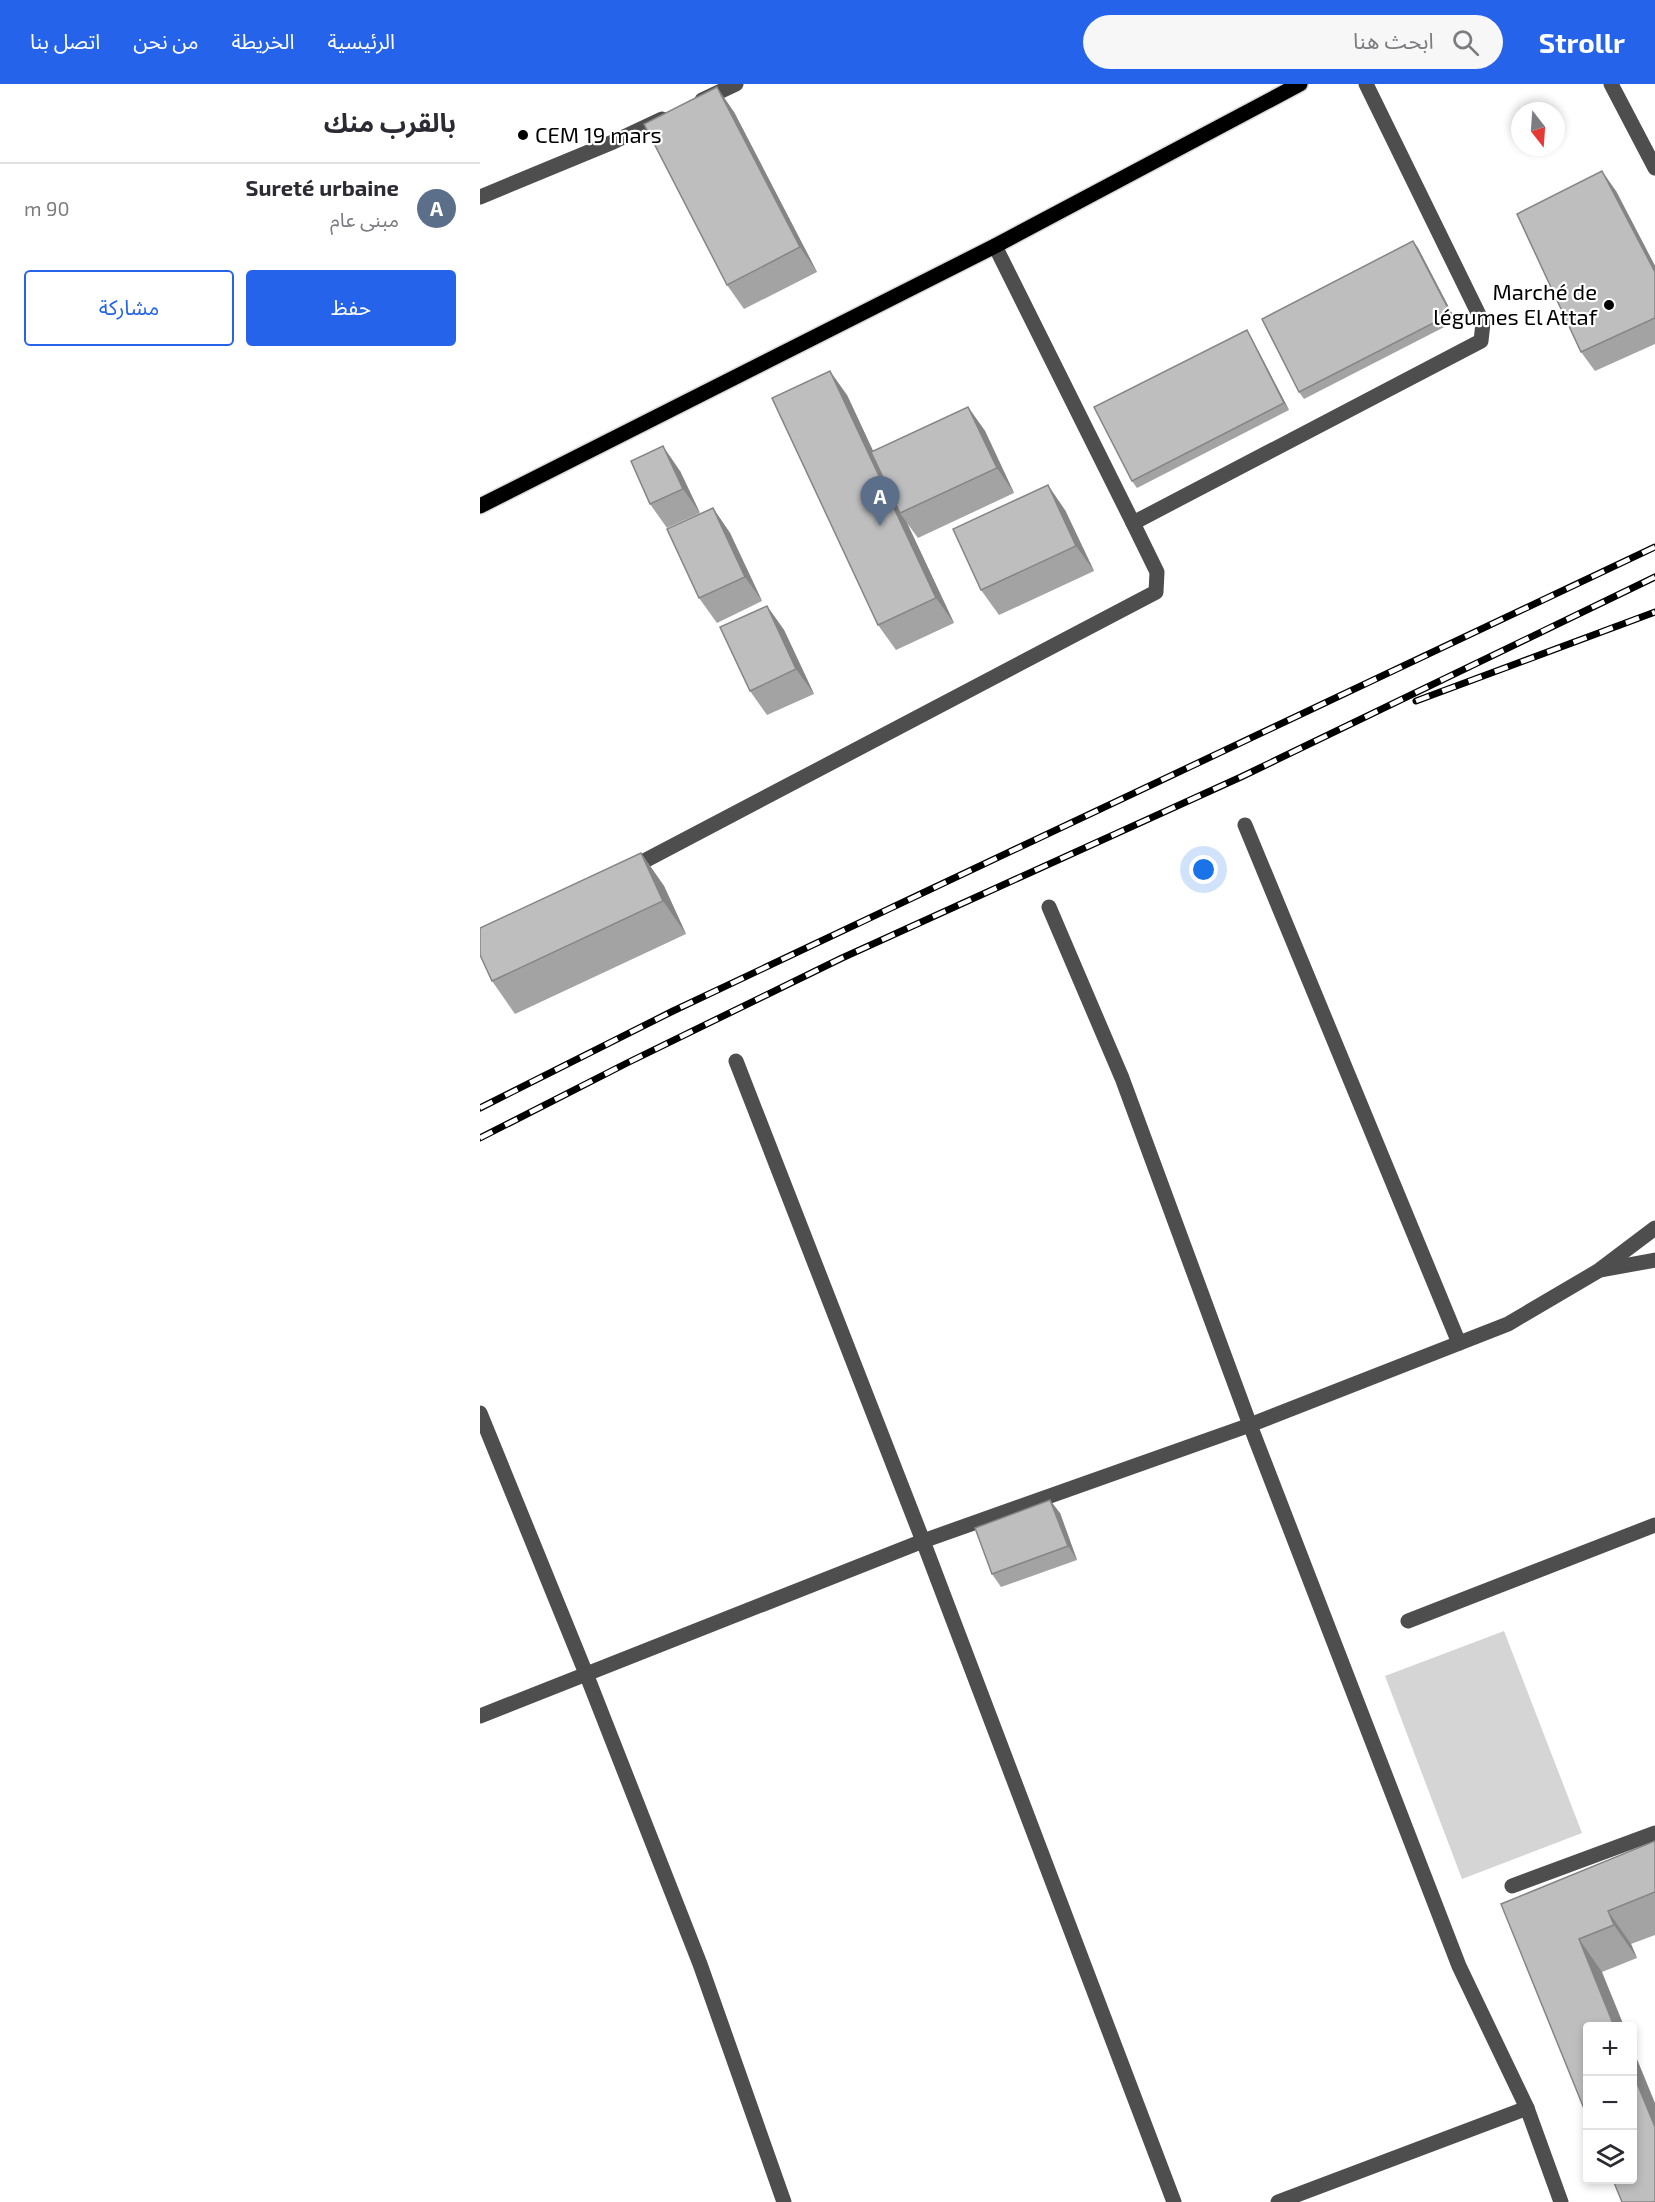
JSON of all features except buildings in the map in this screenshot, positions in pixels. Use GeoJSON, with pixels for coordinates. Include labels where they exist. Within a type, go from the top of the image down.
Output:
{"type":"FeatureCollection","features":[{"type":"Feature","properties":{"kind":"main road"},"geometry":{"type":"LineString","coordinates":[[480,506],[995,246],[1300,84]]}},
{"type":"Feature","properties":{"kind":"street"},"geometry":{"type":"LineString","coordinates":[[480,197],[613,142],[736,84]]}},
{"type":"Feature","properties":{"kind":"street"},"geometry":{"type":"LineString","coordinates":[[1133,523],[1481,341],[1483,322],[1366,84]]}},
{"type":"Feature","properties":{"kind":"street"},"geometry":{"type":"LineString","coordinates":[[1611,84],[1655,168]]}},
{"type":"Feature","properties":{"kind":"street"},"geometry":{"type":"LineString","coordinates":[[619,874],[1156,592],[1157,572],[995,246]]}},
{"type":"Feature","properties":{"kind":"street"},"geometry":{"type":"LineString","coordinates":[[1245,825],[1459,1343]]}},
{"type":"Feature","properties":{"kind":"street"},"geometry":{"type":"LineString","coordinates":[[1049,907],[1122,1078],[1250,1425],[1459,1965],[1527,2108],[1561,2202]]}},
{"type":"Feature","properties":{"kind":"street"},"geometry":{"type":"LineString","coordinates":[[736,1061],[923,1541],[1174,2202]]}},
{"type":"Feature","properties":{"kind":"street"},"geometry":{"type":"LineString","coordinates":[[480,1716],[587,1676],[923,1541],[1250,1425],[1508,1324],[1598,1271],[1655,1228]]}},
{"type":"Feature","properties":{"kind":"street"},"geometry":{"type":"LineString","coordinates":[[1598,1271],[1655,1260]]}},
{"type":"Feature","properties":{"kind":"street"},"geometry":{"type":"LineString","coordinates":[[480,1413],[587,1676],[700,1964],[784,2202]]}},
{"type":"Feature","properties":{"kind":"street"},"geometry":{"type":"LineString","coordinates":[[1408,1621],[1655,1525]]}},
{"type":"Feature","properties":{"kind":"street"},"geometry":{"type":"LineString","coordinates":[[1512,1887],[1655,1833]]}},
{"type":"Feature","properties":{"kind":"street"},"geometry":{"type":"LineString","coordinates":[[1278,2202],[1527,2108]]}},
{"type":"Feature","properties":{"kind":"shaded area"},"geometry":{"type":"Polygon","coordinates":[[[1504,1631],[1582,1833],[1462,1879],[1385,1676],[1504,1631]]]}},
{"type":"Feature","properties":{"kind":"railway"},"geometry":{"type":"LineString","coordinates":[[480,1108],[673,1011],[1655,547]]}},
{"type":"Feature","properties":{"kind":"railway"},"geometry":{"type":"LineString","coordinates":[[480,1138],[842,958],[1241,777],[1655,577]]}},
{"type":"Feature","properties":{"kind":"railway"},"geometry":{"type":"LineString","coordinates":[[1416,701],[1655,612]]}},
{"type":"Feature","properties":{"kind":"place","name":"CEM 19 mars"},"geometry":{"type":"Point","coordinates":[523,135]}},
{"type":"Feature","properties":{"kind":"place","name":"Marché de légumes El Attaf"},"geometry":{"type":"Point","coordinates":[1609,305]}},
{"type":"Feature","properties":{"kind":"place","name":"Sureté urbaine"},"geometry":{"type":"Point","coordinates":[880,526]}}]}
